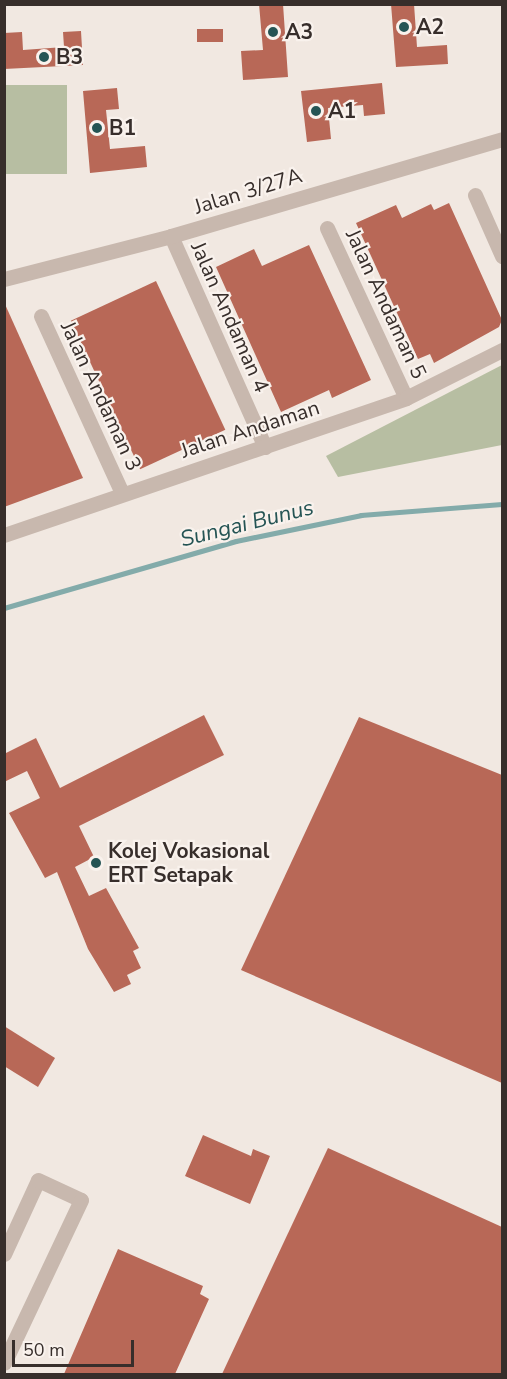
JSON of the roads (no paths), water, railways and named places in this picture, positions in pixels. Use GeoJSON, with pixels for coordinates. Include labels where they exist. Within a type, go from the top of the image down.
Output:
{"type":"FeatureCollection","features":[{"type":"Feature","properties":{"kind":"street","name":"Jalan 3/27A"},"geometry":{"type":"LineString","coordinates":[[4,279],[171,237],[502,139]]}},
{"type":"Feature","properties":{"kind":"street"},"geometry":{"type":"LineString","coordinates":[[475,195],[502,256]]}},
{"type":"Feature","properties":{"kind":"street","name":"Jalan Andaman 5"},"geometry":{"type":"LineString","coordinates":[[327,228],[406,398]]}},
{"type":"Feature","properties":{"kind":"street","name":"Jalan Andaman 4"},"geometry":{"type":"LineString","coordinates":[[171,237],[265,447]]}},
{"type":"Feature","properties":{"kind":"street","name":"Jalan Andaman 3"},"geometry":{"type":"LineString","coordinates":[[41,316],[122,493]]}},
{"type":"Feature","properties":{"kind":"street","name":"Jalan Andaman"},"geometry":{"type":"LineString","coordinates":[[4,535],[406,398],[502,350]]}},
{"type":"Feature","properties":{"kind":"street"},"geometry":{"type":"LineString","coordinates":[[4,1254],[38,1180],[81,1200],[4,1363]]}},
{"type":"Feature","properties":{"kind":"waterway","name":"Sungai Bunus"},"geometry":{"type":"LineString","coordinates":[[4,608],[236,541],[361,515],[502,504]]}},
{"type":"Feature","properties":{"kind":"place","name":"A2"},"geometry":{"type":"Point","coordinates":[404,27]}},
{"type":"Feature","properties":{"kind":"place","name":"A3"},"geometry":{"type":"Point","coordinates":[273,32]}},
{"type":"Feature","properties":{"kind":"place","name":"B3"},"geometry":{"type":"Point","coordinates":[44,57]}},
{"type":"Feature","properties":{"kind":"place","name":"A1"},"geometry":{"type":"Point","coordinates":[316,111]}},
{"type":"Feature","properties":{"kind":"place","name":"B1"},"geometry":{"type":"Point","coordinates":[97,128]}},
{"type":"Feature","properties":{"kind":"place","name":"Kolej Vokasional ERT Setapak"},"geometry":{"type":"Point","coordinates":[96,863]}}]}
